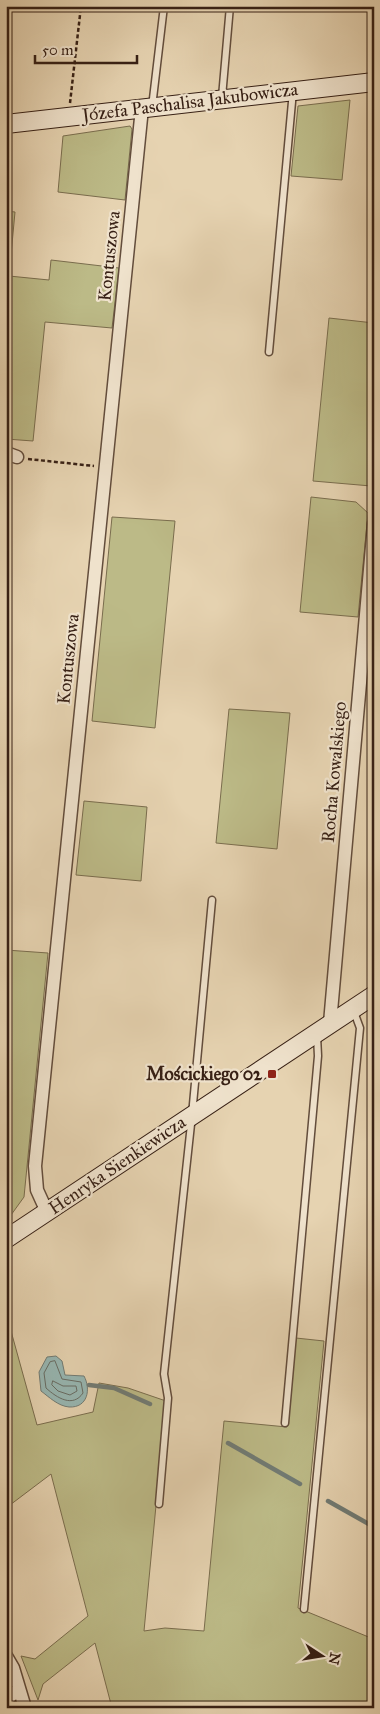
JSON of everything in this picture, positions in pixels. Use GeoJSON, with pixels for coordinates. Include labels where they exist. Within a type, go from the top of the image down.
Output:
{"type":"FeatureCollection","features":[{"type":"Feature","properties":{"kind":"street","name":"Józefa Paschalisa Jakubowicza"},"geometry":{"type":"LineString","coordinates":[[6,124],[374,82]]}},
{"type":"Feature","properties":{"kind":"street","name":"Kontuszowa"},"geometry":{"type":"LineString","coordinates":[[47,1212],[38,1190],[35,1166],[105,468],[147,108]]}},
{"type":"Feature","properties":{"kind":"street","name":"Rocha Kowalskiego"},"geometry":{"type":"LineString","coordinates":[[323,1027],[374,524]]}},
{"type":"Feature","properties":{"kind":"street","name":"Henryka Sienkiewicza"},"geometry":{"type":"LineString","coordinates":[[6,1239],[323,1027],[374,995]]}},
{"type":"Feature","properties":{"kind":"street"},"geometry":{"type":"LineString","coordinates":[[6,1656],[20,1689],[24,1708]]}},
{"type":"Feature","properties":{"kind":"street"},"geometry":{"type":"LineString","coordinates":[[6,1700],[20,1689]]}},
{"type":"Feature","properties":{"kind":"lane"},"geometry":{"type":"LineString","coordinates":[[147,108],[164,6]]}},
{"type":"Feature","properties":{"kind":"lane"},"geometry":{"type":"LineString","coordinates":[[222,99],[230,6]]}},
{"type":"Feature","properties":{"kind":"lane"},"geometry":{"type":"LineString","coordinates":[[269,352],[293,111],[293,90]]}},
{"type":"Feature","properties":{"kind":"lane"},"geometry":{"type":"LineString","coordinates":[[159,1504],[168,1398],[164,1374],[192,1114],[212,900]]}},
{"type":"Feature","properties":{"kind":"lane"},"geometry":{"type":"LineString","coordinates":[[304,1609],[360,1028],[353,1008]]}},
{"type":"Feature","properties":{"kind":"lane"},"geometry":{"type":"LineString","coordinates":[[284,1423],[318,1056],[323,1027]]}},
{"type":"Feature","properties":{"kind":"path"},"geometry":{"type":"LineString","coordinates":[[68,117],[81,6]]}},
{"type":"Feature","properties":{"kind":"path"},"geometry":{"type":"LineString","coordinates":[[11,455],[105,468]]}},
{"type":"Feature","properties":{"kind":"shaded area"},"geometry":{"type":"Polygon","coordinates":[[[350,100],[342,180],[291,176],[298,106],[350,100]]]}},
{"type":"Feature","properties":{"kind":"shaded area"},"geometry":{"type":"Polygon","coordinates":[[[130,126],[132,129],[125,200],[58,192],[63,136],[130,126]]]}},
{"type":"Feature","properties":{"kind":"shaded area"},"geometry":{"type":"Polygon","coordinates":[[[6,211],[15,212],[9,276],[49,280],[51,260],[119,268],[112,328],[45,322],[33,441],[6,439],[6,306],[9,277],[6,276],[6,211]]]}},
{"type":"Feature","properties":{"kind":"shaded area"},"geometry":{"type":"Polygon","coordinates":[[[329,318],[374,323],[374,462],[371,486],[313,481],[329,318]]]}},
{"type":"Feature","properties":{"kind":"shaded area"},"geometry":{"type":"Polygon","coordinates":[[[311,497],[356,502],[368,513],[358,617],[300,612],[311,497]]]}},
{"type":"Feature","properties":{"kind":"shaded area"},"geometry":{"type":"Polygon","coordinates":[[[112,517],[175,521],[155,728],[92,721],[112,517]]]}},
{"type":"Feature","properties":{"kind":"shaded area"},"geometry":{"type":"Polygon","coordinates":[[[229,709],[290,713],[277,849],[216,843],[229,709]]]}},
{"type":"Feature","properties":{"kind":"shaded area"},"geometry":{"type":"Polygon","coordinates":[[[84,801],[147,807],[141,881],[76,875],[84,801]]]}},
{"type":"Feature","properties":{"kind":"shaded area"},"geometry":{"type":"Polygon","coordinates":[[[6,950],[48,953],[24,1197],[6,1222],[6,950]]]}},
{"type":"Feature","properties":{"kind":"shaded area"},"geometry":{"type":"Polygon","coordinates":[[[11,1331],[37,1425],[93,1412],[99,1383],[128,1388],[166,1401],[144,1631],[165,1628],[204,1631],[224,1421],[287,1427],[296,1338],[324,1341],[298,1608],[371,1638],[374,1613],[374,1708],[112,1708],[95,1643],[43,1684],[38,1700],[21,1656],[35,1659],[88,1616],[51,1474],[6,1508],[6,1334],[11,1331]]]}},
{"type":"Feature","properties":{"kind":"water"},"geometry":{"type":"Polygon","coordinates":[[[56,1356],[62,1361],[65,1375],[84,1376],[87,1392],[84,1401],[80,1404],[69,1407],[61,1405],[41,1391],[39,1372],[47,1357],[56,1356]]]}},
{"type":"Feature","properties":{"kind":"waterway"},"geometry":{"type":"LineString","coordinates":[[89,1385],[114,1388],[150,1404]]}},
{"type":"Feature","properties":{"kind":"waterway"},"geometry":{"type":"LineString","coordinates":[[228,1443],[300,1484]]}},
{"type":"Feature","properties":{"kind":"waterway"},"geometry":{"type":"LineString","coordinates":[[328,1501],[374,1527]]}},
{"type":"Feature","properties":{"kind":"place","name":"Mościckiego 02"},"geometry":{"type":"Point","coordinates":[272,1074]}}]}
